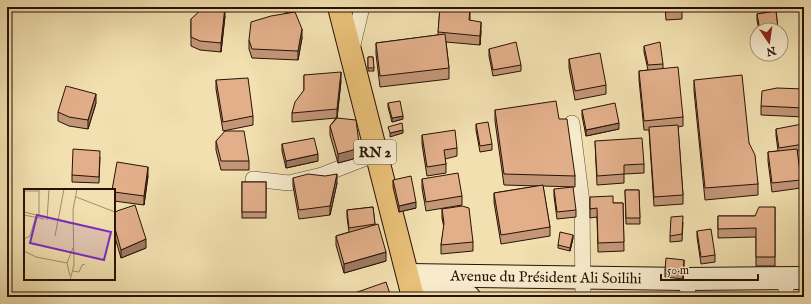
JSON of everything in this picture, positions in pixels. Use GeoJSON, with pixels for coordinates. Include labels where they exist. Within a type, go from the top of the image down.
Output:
{"type":"FeatureCollection","features":[{"type":"Feature","properties":{"kind":"main road","name":"RN 2"},"geometry":{"type":"LineString","coordinates":[[339,7],[376,154],[409,275],[413,297]]}},
{"type":"Feature","properties":{"kind":"street"},"geometry":{"type":"LineString","coordinates":[[351,50],[362,7]]}},
{"type":"Feature","properties":{"kind":"street"},"geometry":{"type":"LineString","coordinates":[[572,123],[582,202],[582,287]]}},
{"type":"Feature","properties":{"kind":"street"},"geometry":{"type":"LineString","coordinates":[[253,179],[289,183],[322,175],[376,154]]}},
{"type":"Feature","properties":{"kind":"street","name":"Avenue du Président Ali Soilihi"},"geometry":{"type":"LineString","coordinates":[[409,275],[582,287],[687,288],[792,285]]}},
{"type":"Feature","properties":{"kind":"street","name":"Avenue du Président Ali Soilihi"},"geometry":{"type":"LineString","coordinates":[[413,297],[469,297]]}},
{"type":"Feature","properties":{"kind":"building"},"geometry":{"type":"Polygon","coordinates":[[[204,7],[225,7],[221,43],[200,41],[191,37],[191,19],[204,7]]]}},
{"type":"Feature","properties":{"kind":"building"},"geometry":{"type":"Polygon","coordinates":[[[285,7],[297,7],[297,8],[287,11],[285,7]]]}},
{"type":"Feature","properties":{"kind":"building"},"geometry":{"type":"Polygon","coordinates":[[[440,7],[470,9],[469,20],[481,22],[480,36],[438,32],[440,7]]]}},
{"type":"Feature","properties":{"kind":"building"},"geometry":{"type":"Polygon","coordinates":[[[665,7],[682,7],[682,10],[666,12],[665,7]]]}},
{"type":"Feature","properties":{"kind":"building"},"geometry":{"type":"Polygon","coordinates":[[[776,11],[777,22],[758,22],[757,14],[776,11]]]}},
{"type":"Feature","properties":{"kind":"building"},"geometry":{"type":"Polygon","coordinates":[[[295,12],[302,29],[298,51],[252,49],[249,40],[251,22],[271,16],[295,12]]]}},
{"type":"Feature","properties":{"kind":"building"},"geometry":{"type":"Polygon","coordinates":[[[445,34],[449,68],[380,76],[376,43],[445,34]]]}},
{"type":"Feature","properties":{"kind":"building"},"geometry":{"type":"Polygon","coordinates":[[[516,42],[521,65],[493,70],[489,49],[516,42]]]}},
{"type":"Feature","properties":{"kind":"building"},"geometry":{"type":"Polygon","coordinates":[[[660,42],[663,64],[648,65],[644,46],[660,42]]]}},
{"type":"Feature","properties":{"kind":"building"},"geometry":{"type":"Polygon","coordinates":[[[600,53],[606,85],[575,91],[569,59],[600,53]]]}},
{"type":"Feature","properties":{"kind":"building"},"geometry":{"type":"Polygon","coordinates":[[[368,57],[373,57],[374,68],[368,68],[368,57]]]}},
{"type":"Feature","properties":{"kind":"building"},"geometry":{"type":"Polygon","coordinates":[[[678,67],[683,117],[644,121],[639,71],[678,67]]]}},
{"type":"Feature","properties":{"kind":"building"},"geometry":{"type":"Polygon","coordinates":[[[341,72],[337,109],[292,113],[295,102],[304,90],[304,75],[341,72]]]}},
{"type":"Feature","properties":{"kind":"building"},"geometry":{"type":"Polygon","coordinates":[[[742,75],[749,143],[755,155],[758,184],[705,188],[694,80],[742,75]]]}},
{"type":"Feature","properties":{"kind":"building"},"geometry":{"type":"Polygon","coordinates":[[[248,78],[253,116],[223,122],[216,80],[248,78]]]}},
{"type":"Feature","properties":{"kind":"building"},"geometry":{"type":"Polygon","coordinates":[[[66,86],[96,94],[88,120],[69,117],[58,112],[66,86]]]}},
{"type":"Feature","properties":{"kind":"building"},"geometry":{"type":"Polygon","coordinates":[[[777,88],[804,89],[804,108],[761,106],[762,91],[777,88]]]}},
{"type":"Feature","properties":{"kind":"building"},"geometry":{"type":"Polygon","coordinates":[[[400,101],[403,116],[392,118],[388,103],[400,101]]]}},
{"type":"Feature","properties":{"kind":"building"},"geometry":{"type":"Polygon","coordinates":[[[556,101],[559,119],[567,119],[575,176],[504,174],[495,110],[556,101]]]}},
{"type":"Feature","properties":{"kind":"building"},"geometry":{"type":"Polygon","coordinates":[[[615,103],[619,123],[586,130],[582,110],[615,103]]]}},
{"type":"Feature","properties":{"kind":"building"},"geometry":{"type":"Polygon","coordinates":[[[337,118],[356,120],[359,143],[353,150],[338,154],[330,126],[337,118]]]}},
{"type":"Feature","properties":{"kind":"building"},"geometry":{"type":"Polygon","coordinates":[[[488,122],[492,144],[480,146],[476,124],[488,122]]]}},
{"type":"Feature","properties":{"kind":"building"},"geometry":{"type":"Polygon","coordinates":[[[402,123],[403,130],[390,133],[388,127],[402,123]]]}},
{"type":"Feature","properties":{"kind":"building"},"geometry":{"type":"Polygon","coordinates":[[[802,124],[804,144],[779,148],[776,129],[802,124]]]}},
{"type":"Feature","properties":{"kind":"building"},"geometry":{"type":"Polygon","coordinates":[[[678,125],[683,195],[654,197],[649,127],[678,125]]]}},
{"type":"Feature","properties":{"kind":"building"},"geometry":{"type":"Polygon","coordinates":[[[455,130],[457,148],[444,150],[446,164],[427,167],[422,135],[455,130]]]}},
{"type":"Feature","properties":{"kind":"building"},"geometry":{"type":"Polygon","coordinates":[[[225,131],[244,131],[249,161],[221,161],[216,141],[225,131]]]}},
{"type":"Feature","properties":{"kind":"building"},"geometry":{"type":"Polygon","coordinates":[[[314,138],[318,154],[286,161],[282,144],[314,138]]]}},
{"type":"Feature","properties":{"kind":"building"},"geometry":{"type":"Polygon","coordinates":[[[642,138],[644,164],[624,165],[624,174],[597,176],[595,141],[642,138]]]}},
{"type":"Feature","properties":{"kind":"building"},"geometry":{"type":"Polygon","coordinates":[[[73,149],[100,151],[99,177],[72,175],[73,149]]]}},
{"type":"Feature","properties":{"kind":"building"},"geometry":{"type":"Polygon","coordinates":[[[797,149],[801,180],[772,183],[768,152],[797,149]]]}},
{"type":"Feature","properties":{"kind":"building"},"geometry":{"type":"Polygon","coordinates":[[[117,162],[148,167],[144,196],[115,192],[115,189],[112,189],[117,162]]]}},
{"type":"Feature","properties":{"kind":"building"},"geometry":{"type":"Polygon","coordinates":[[[458,173],[462,196],[426,202],[422,179],[458,173]]]}},
{"type":"Feature","properties":{"kind":"building"},"geometry":{"type":"Polygon","coordinates":[[[308,174],[325,176],[337,174],[330,206],[299,210],[293,178],[308,174]]]}},
{"type":"Feature","properties":{"kind":"building"},"geometry":{"type":"Polygon","coordinates":[[[411,176],[416,202],[399,206],[393,180],[411,176]]]}},
{"type":"Feature","properties":{"kind":"building"},"geometry":{"type":"Polygon","coordinates":[[[242,182],[266,182],[266,212],[242,212],[242,182]]]}},
{"type":"Feature","properties":{"kind":"building"},"geometry":{"type":"Polygon","coordinates":[[[543,185],[550,227],[501,235],[494,193],[543,185]]]}},
{"type":"Feature","properties":{"kind":"building"},"geometry":{"type":"Polygon","coordinates":[[[573,187],[576,210],[557,212],[554,189],[573,187]]]}},
{"type":"Feature","properties":{"kind":"building"},"geometry":{"type":"Polygon","coordinates":[[[625,190],[639,190],[640,218],[626,218],[625,190]]]}},
{"type":"Feature","properties":{"kind":"building"},"geometry":{"type":"Polygon","coordinates":[[[613,196],[613,203],[623,203],[624,242],[598,243],[597,208],[590,209],[590,197],[613,196]]]}},
{"type":"Feature","properties":{"kind":"building"},"geometry":{"type":"Polygon","coordinates":[[[135,205],[146,239],[121,250],[115,229],[115,213],[135,205]]]}},
{"type":"Feature","properties":{"kind":"building"},"geometry":{"type":"Polygon","coordinates":[[[462,206],[469,208],[473,242],[441,245],[444,223],[442,209],[462,206]]]}},
{"type":"Feature","properties":{"kind":"building"},"geometry":{"type":"Polygon","coordinates":[[[373,207],[375,224],[349,228],[347,210],[373,207]]]}},
{"type":"Feature","properties":{"kind":"building"},"geometry":{"type":"Polygon","coordinates":[[[759,207],[775,207],[775,257],[756,257],[756,228],[718,229],[718,216],[755,216],[759,207]]]}},
{"type":"Feature","properties":{"kind":"building"},"geometry":{"type":"Polygon","coordinates":[[[683,216],[682,234],[670,236],[671,217],[683,216]]]}},
{"type":"Feature","properties":{"kind":"building"},"geometry":{"type":"Polygon","coordinates":[[[378,224],[386,252],[344,264],[336,236],[378,224]]]}},
{"type":"Feature","properties":{"kind":"building"},"geometry":{"type":"Polygon","coordinates":[[[711,229],[715,255],[701,257],[697,231],[711,229]]]}},
{"type":"Feature","properties":{"kind":"building"},"geometry":{"type":"Polygon","coordinates":[[[560,232],[573,235],[570,248],[558,245],[560,232]]]}},
{"type":"Feature","properties":{"kind":"building"},"geometry":{"type":"Polygon","coordinates":[[[666,258],[684,260],[683,272],[665,270],[666,258]]]}},
{"type":"Feature","properties":{"kind":"building"},"geometry":{"type":"Polygon","coordinates":[[[386,282],[391,297],[346,297],[346,296],[386,282]]]}}]}
